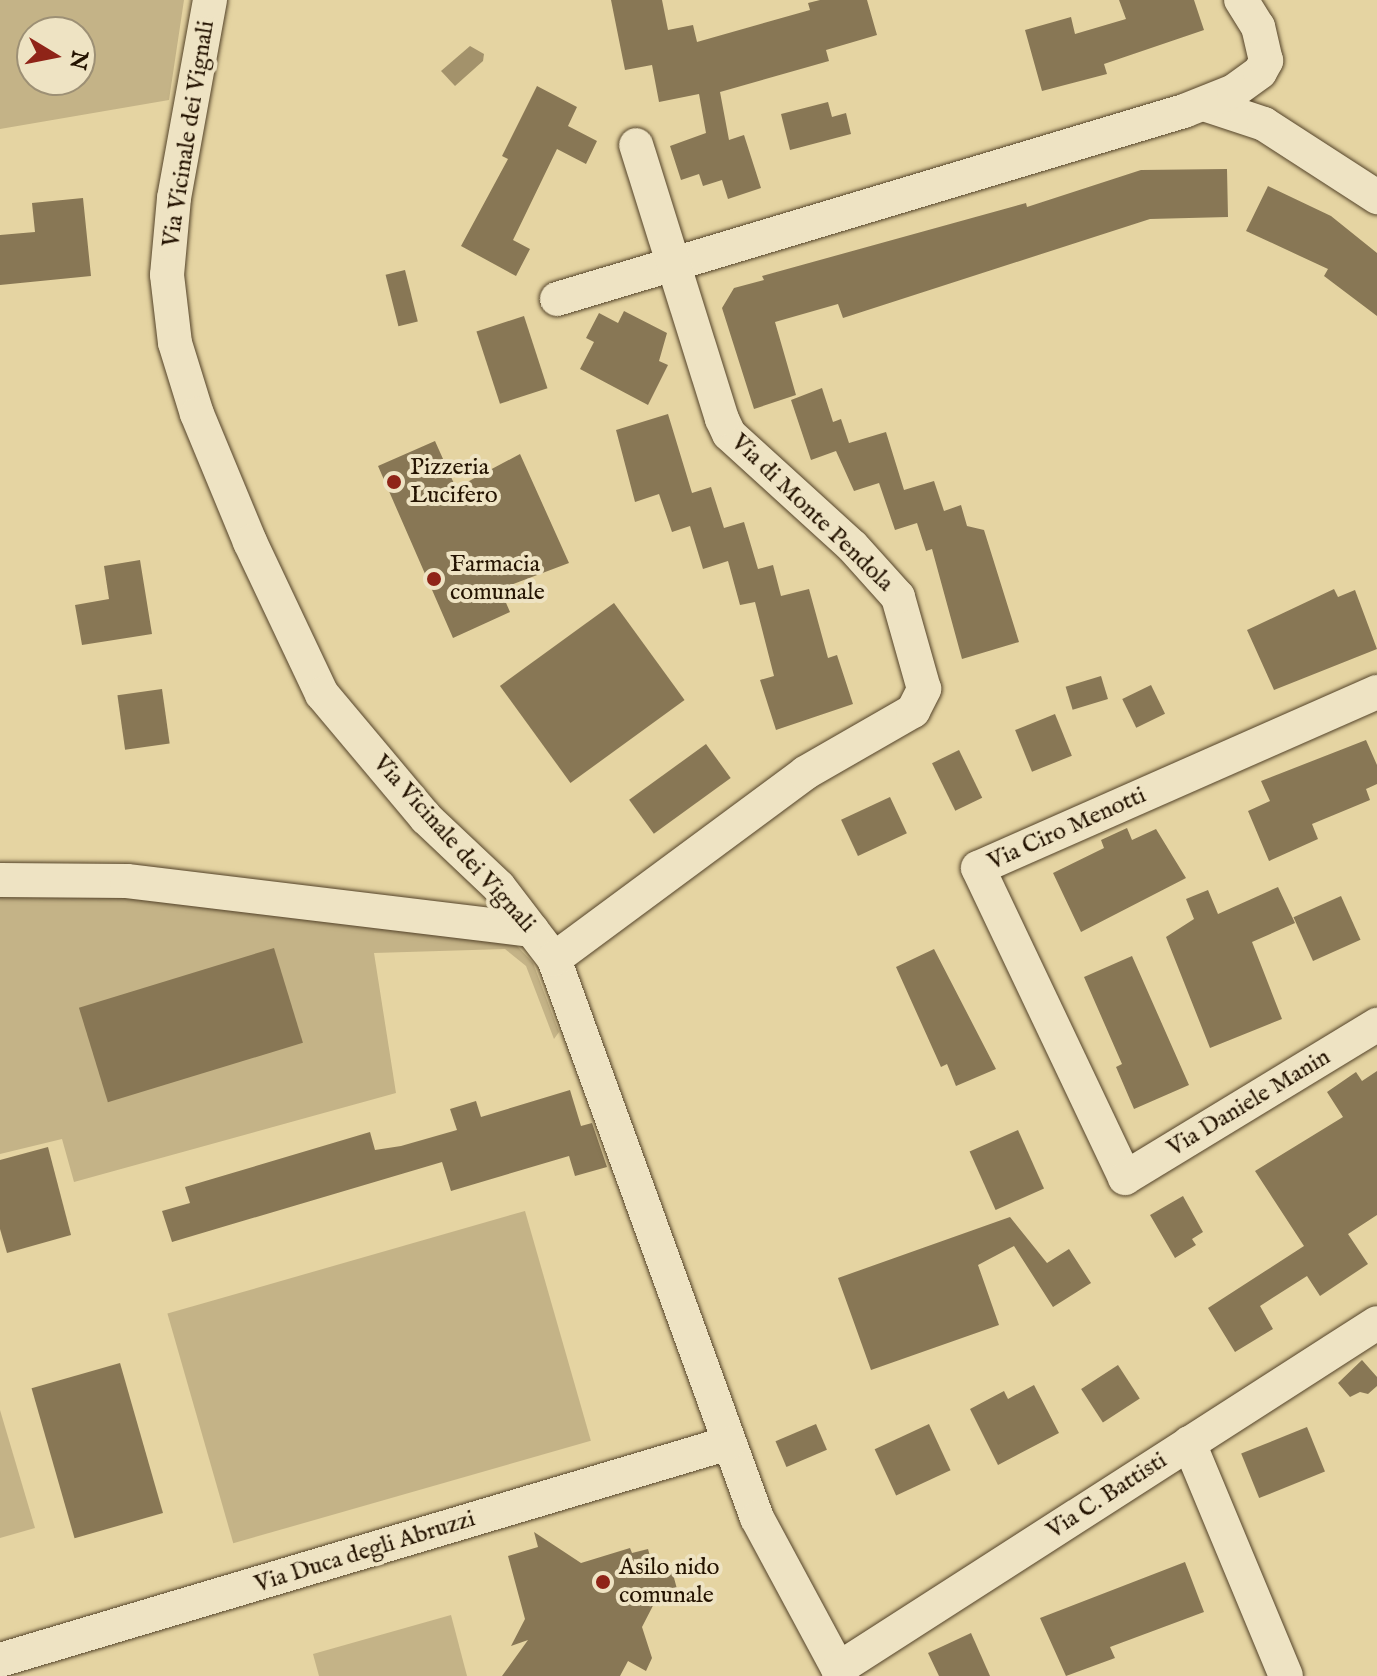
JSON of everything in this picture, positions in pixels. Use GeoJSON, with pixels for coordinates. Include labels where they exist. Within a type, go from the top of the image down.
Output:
{"type":"FeatureCollection","features":[{"type":"Feature","properties":{"kind":"street","name":"Via Vicinale dei Vignali"},"geometry":{"type":"LineString","coordinates":[[210,0],[174,198],[167,275],[175,343],[197,414],[250,542],[322,694],[426,818],[499,887],[554,959],[757,1518],[840,1672]]}},
{"type":"Feature","properties":{"kind":"street"},"geometry":{"type":"LineString","coordinates":[[557,299],[1204,104],[1234,91],[1260,72],[1266,61],[1258,27],[1241,0]]}},
{"type":"Feature","properties":{"kind":"street"},"geometry":{"type":"LineString","coordinates":[[1204,104],[1264,124],[1377,197]]}},
{"type":"Feature","properties":{"kind":"street","name":"Via di Monte Pendola"},"geometry":{"type":"LineString","coordinates":[[554,959],[805,773],[913,711],[924,689],[898,597],[852,546],[729,434],[670,265],[636,145]]}},
{"type":"Feature","properties":{"kind":"street","name":"Via Ciro Menotti"},"geometry":{"type":"LineString","coordinates":[[1121,1176],[978,868],[1377,692]]}},
{"type":"Feature","properties":{"kind":"street"},"geometry":{"type":"LineString","coordinates":[[0,880],[65,877],[127,881],[532,930]]}},
{"type":"Feature","properties":{"kind":"street","name":"Via Daniele Manin"},"geometry":{"type":"LineString","coordinates":[[1121,1176],[1129,1177],[1377,1025]]}},
{"type":"Feature","properties":{"kind":"street","name":"Via C. Battisti"},"geometry":{"type":"LineString","coordinates":[[840,1672],[1377,1323]]}},
{"type":"Feature","properties":{"kind":"street","name":"Via Duca degli Abruzzi"},"geometry":{"type":"LineString","coordinates":[[0,1660],[729,1443]]}},
{"type":"Feature","properties":{"kind":"street"},"geometry":{"type":"LineString","coordinates":[[1189,1443],[1286,1676]]}},
{"type":"Feature","properties":{"kind":"shaded area"},"geometry":{"type":"Polygon","coordinates":[[[0,0],[184,0],[169,100],[0,129],[0,0]]]}},
{"type":"Feature","properties":{"kind":"shaded area"},"geometry":{"type":"Polygon","coordinates":[[[470,46],[484,54],[483,61],[455,86],[441,71],[470,46]]]}},
{"type":"Feature","properties":{"kind":"shaded area"},"geometry":{"type":"Polygon","coordinates":[[[79,887],[504,932],[533,963],[559,1032],[554,1039],[526,966],[505,949],[374,953],[396,1093],[74,1182],[62,1139],[0,1154],[0,893],[79,887]]]}},
{"type":"Feature","properties":{"kind":"shaded area"},"geometry":{"type":"Polygon","coordinates":[[[525,1211],[591,1441],[233,1543],[167,1314],[525,1211]]]}},
{"type":"Feature","properties":{"kind":"shaded area"},"geometry":{"type":"Polygon","coordinates":[[[0,1410],[35,1528],[0,1538],[0,1410]]]}},
{"type":"Feature","properties":{"kind":"shaded area"},"geometry":{"type":"Polygon","coordinates":[[[451,1615],[467,1676],[319,1676],[313,1654],[451,1615]]]}},
{"type":"Feature","properties":{"kind":"building"},"geometry":{"type":"Polygon","coordinates":[[[611,0],[662,0],[668,30],[693,25],[697,42],[810,10],[808,3],[820,0],[867,0],[877,35],[826,50],[829,61],[720,92],[729,140],[744,135],[761,188],[728,199],[722,180],[703,186],[699,174],[681,180],[670,146],[706,133],[699,94],[659,102],[652,65],[625,70],[611,0]]]}},
{"type":"Feature","properties":{"kind":"building"},"geometry":{"type":"Polygon","coordinates":[[[1119,0],[1194,0],[1204,30],[1104,64],[1107,74],[1042,91],[1025,30],[1071,17],[1075,34],[1126,19],[1119,0]]]}},
{"type":"Feature","properties":{"kind":"building"},"geometry":{"type":"Polygon","coordinates":[[[537,86],[577,107],[568,126],[597,141],[586,164],[557,149],[513,240],[530,249],[516,276],[461,246],[508,159],[502,156],[537,86]]]}},
{"type":"Feature","properties":{"kind":"building"},"geometry":{"type":"Polygon","coordinates":[[[828,102],[832,117],[846,113],[851,134],[790,150],[781,114],[828,102]]]}},
{"type":"Feature","properties":{"kind":"building"},"geometry":{"type":"Polygon","coordinates":[[[1227,169],[1228,217],[1150,219],[843,318],[838,304],[775,322],[796,395],[754,409],[722,308],[734,288],[764,280],[762,276],[1026,203],[1027,207],[1141,170],[1227,169]]]}},
{"type":"Feature","properties":{"kind":"building"},"geometry":{"type":"Polygon","coordinates":[[[1268,186],[1331,216],[1377,253],[1377,316],[1324,276],[1328,269],[1246,231],[1268,186]]]}},
{"type":"Feature","properties":{"kind":"building"},"geometry":{"type":"Polygon","coordinates":[[[83,198],[91,276],[0,285],[0,235],[35,232],[32,203],[83,198]]]}},
{"type":"Feature","properties":{"kind":"building"},"geometry":{"type":"Polygon","coordinates":[[[405,270],[418,321],[398,326],[386,275],[405,270]]]}},
{"type":"Feature","properties":{"kind":"building"},"geometry":{"type":"Polygon","coordinates":[[[624,311],[667,333],[659,361],[668,365],[648,405],[580,369],[594,342],[586,338],[599,313],[618,323],[624,311]]]}},
{"type":"Feature","properties":{"kind":"building"},"geometry":{"type":"Polygon","coordinates":[[[524,316],[547,388],[500,404],[476,331],[524,316]]]}},
{"type":"Feature","properties":{"kind":"building"},"geometry":{"type":"Polygon","coordinates":[[[822,388],[833,422],[841,419],[849,443],[886,432],[904,490],[934,481],[944,511],[961,505],[967,526],[984,530],[1019,642],[962,659],[932,549],[926,551],[917,523],[895,530],[879,483],[854,491],[836,451],[811,460],[791,400],[822,388]]]}},
{"type":"Feature","properties":{"kind":"building"},"geometry":{"type":"Polygon","coordinates":[[[668,414],[692,493],[711,487],[724,528],[744,522],[758,569],[773,565],[781,596],[809,589],[828,658],[837,655],[853,704],[776,730],[760,680],[774,676],[755,602],[740,605],[728,561],[703,569],[690,526],[672,532],[659,494],[635,502],[616,430],[668,414]]]}},
{"type":"Feature","properties":{"kind":"building"},"geometry":{"type":"Polygon","coordinates":[[[435,441],[456,488],[520,454],[569,563],[500,589],[510,612],[453,638],[378,466],[435,441]]]}},
{"type":"Feature","properties":{"kind":"building"},"geometry":{"type":"Polygon","coordinates":[[[140,560],[152,634],[82,645],[75,605],[109,599],[104,566],[140,560]]]}},
{"type":"Feature","properties":{"kind":"building"},"geometry":{"type":"Polygon","coordinates":[[[1334,589],[1338,597],[1355,590],[1377,649],[1274,690],[1247,630],[1334,589]]]}},
{"type":"Feature","properties":{"kind":"building"},"geometry":{"type":"Polygon","coordinates":[[[614,603],[685,700],[570,783],[500,686],[614,603]]]}},
{"type":"Feature","properties":{"kind":"building"},"geometry":{"type":"Polygon","coordinates":[[[1101,676],[1108,699],[1073,710],[1066,687],[1101,676]]]}},
{"type":"Feature","properties":{"kind":"building"},"geometry":{"type":"Polygon","coordinates":[[[1151,685],[1165,714],[1136,728],[1122,699],[1151,685]]]}},
{"type":"Feature","properties":{"kind":"building"},"geometry":{"type":"Polygon","coordinates":[[[162,689],[170,743],[125,750],[117,695],[162,689]]]}},
{"type":"Feature","properties":{"kind":"building"},"geometry":{"type":"Polygon","coordinates":[[[1055,714],[1072,756],[1032,772],[1015,730],[1055,714]]]}},
{"type":"Feature","properties":{"kind":"building"},"geometry":{"type":"Polygon","coordinates":[[[1366,740],[1377,765],[1377,784],[1366,789],[1370,800],[1312,824],[1318,839],[1269,861],[1248,811],[1270,801],[1261,781],[1366,740]]]}},
{"type":"Feature","properties":{"kind":"building"},"geometry":{"type":"Polygon","coordinates":[[[706,744],[731,778],[654,834],[629,800],[706,744]]]}},
{"type":"Feature","properties":{"kind":"building"},"geometry":{"type":"Polygon","coordinates":[[[959,750],[982,798],[955,811],[932,763],[959,750]]]}},
{"type":"Feature","properties":{"kind":"building"},"geometry":{"type":"Polygon","coordinates":[[[890,797],[907,833],[858,856],[841,820],[890,797]]]}},
{"type":"Feature","properties":{"kind":"building"},"geometry":{"type":"Polygon","coordinates":[[[1127,828],[1132,840],[1156,829],[1186,878],[1081,932],[1053,873],[1104,848],[1101,840],[1127,828]]]}},
{"type":"Feature","properties":{"kind":"building"},"geometry":{"type":"Polygon","coordinates":[[[1278,887],[1295,923],[1252,942],[1282,1019],[1210,1048],[1166,937],[1194,919],[1186,899],[1208,890],[1218,914],[1278,887]]]}},
{"type":"Feature","properties":{"kind":"building"},"geometry":{"type":"Polygon","coordinates":[[[1341,896],[1361,940],[1313,961],[1293,917],[1341,896]]]}},
{"type":"Feature","properties":{"kind":"building"},"geometry":{"type":"Polygon","coordinates":[[[274,948],[303,1043],[108,1102],[79,1008],[274,948]]]}},
{"type":"Feature","properties":{"kind":"building"},"geometry":{"type":"Polygon","coordinates":[[[934,949],[996,1069],[956,1086],[947,1064],[941,1067],[896,967],[934,949]]]}},
{"type":"Feature","properties":{"kind":"building"},"geometry":{"type":"Polygon","coordinates":[[[1132,956],[1189,1085],[1134,1109],[1116,1067],[1122,1064],[1084,977],[1132,956]]]}},
{"type":"Feature","properties":{"kind":"building"},"geometry":{"type":"Polygon","coordinates":[[[1377,1071],[1377,1215],[1348,1234],[1368,1264],[1320,1296],[1307,1276],[1260,1306],[1273,1329],[1235,1352],[1208,1308],[1304,1246],[1255,1171],[1343,1117],[1327,1092],[1356,1072],[1362,1081],[1377,1071]]]}},
{"type":"Feature","properties":{"kind":"building"},"geometry":{"type":"Polygon","coordinates":[[[570,1090],[581,1126],[592,1123],[607,1167],[575,1176],[569,1156],[451,1191],[442,1162],[172,1242],[162,1211],[190,1203],[185,1187],[370,1132],[375,1150],[401,1146],[457,1130],[450,1109],[476,1101],[481,1117],[570,1090]]]}},
{"type":"Feature","properties":{"kind":"building"},"geometry":{"type":"Polygon","coordinates":[[[1018,1130],[1044,1188],[996,1210],[970,1152],[1018,1130]]]}},
{"type":"Feature","properties":{"kind":"building"},"geometry":{"type":"Polygon","coordinates":[[[48,1147],[71,1235],[7,1253],[0,1229],[0,1160],[48,1147]]]}},
{"type":"Feature","properties":{"kind":"building"},"geometry":{"type":"Polygon","coordinates":[[[1183,1196],[1203,1232],[1192,1239],[1196,1245],[1175,1258],[1150,1215],[1183,1196]]]}},
{"type":"Feature","properties":{"kind":"building"},"geometry":{"type":"Polygon","coordinates":[[[1010,1217],[1047,1263],[1069,1249],[1091,1283],[1053,1307],[1014,1246],[978,1265],[999,1325],[871,1370],[838,1278],[1010,1217]]]}},
{"type":"Feature","properties":{"kind":"building"},"geometry":{"type":"Polygon","coordinates":[[[1362,1360],[1377,1377],[1377,1386],[1368,1394],[1360,1392],[1350,1397],[1338,1383],[1362,1360]]]}},
{"type":"Feature","properties":{"kind":"building"},"geometry":{"type":"Polygon","coordinates":[[[120,1363],[163,1513],[75,1538],[32,1388],[120,1363]]]}},
{"type":"Feature","properties":{"kind":"building"},"geometry":{"type":"Polygon","coordinates":[[[1118,1365],[1140,1399],[1103,1423],[1081,1389],[1118,1365]]]}},
{"type":"Feature","properties":{"kind":"building"},"geometry":{"type":"Polygon","coordinates":[[[1034,1385],[1059,1433],[998,1465],[970,1409],[1004,1391],[1008,1399],[1034,1385]]]}},
{"type":"Feature","properties":{"kind":"building"},"geometry":{"type":"Polygon","coordinates":[[[816,1424],[827,1450],[786,1467],[775,1441],[816,1424]]]}},
{"type":"Feature","properties":{"kind":"building"},"geometry":{"type":"Polygon","coordinates":[[[929,1424],[951,1470],[896,1496],[875,1449],[929,1424]]]}},
{"type":"Feature","properties":{"kind":"building"},"geometry":{"type":"Polygon","coordinates":[[[1307,1427],[1325,1472],[1259,1498],[1241,1454],[1307,1427]]]}},
{"type":"Feature","properties":{"kind":"building"},"geometry":{"type":"Polygon","coordinates":[[[534,1532],[581,1563],[630,1548],[632,1553],[648,1549],[653,1567],[670,1563],[677,1589],[659,1594],[642,1627],[652,1658],[646,1671],[628,1661],[620,1676],[502,1676],[528,1640],[511,1646],[525,1619],[508,1556],[538,1547],[534,1532]]]}},
{"type":"Feature","properties":{"kind":"building"},"geometry":{"type":"Polygon","coordinates":[[[1185,1562],[1204,1612],[1110,1647],[1115,1658],[1066,1676],[1040,1618],[1185,1562]]]}},
{"type":"Feature","properties":{"kind":"building"},"geometry":{"type":"Polygon","coordinates":[[[971,1633],[990,1676],[939,1676],[928,1653],[971,1633]]]}},
{"type":"Feature","properties":{"kind":"place","name":"Pizzeria Lucifero"},"geometry":{"type":"Point","coordinates":[394,482]}},
{"type":"Feature","properties":{"kind":"place","name":"Farmacia comunale"},"geometry":{"type":"Point","coordinates":[434,579]}},
{"type":"Feature","properties":{"kind":"place","name":"Asilo nido comunale"},"geometry":{"type":"Point","coordinates":[603,1582]}}]}
